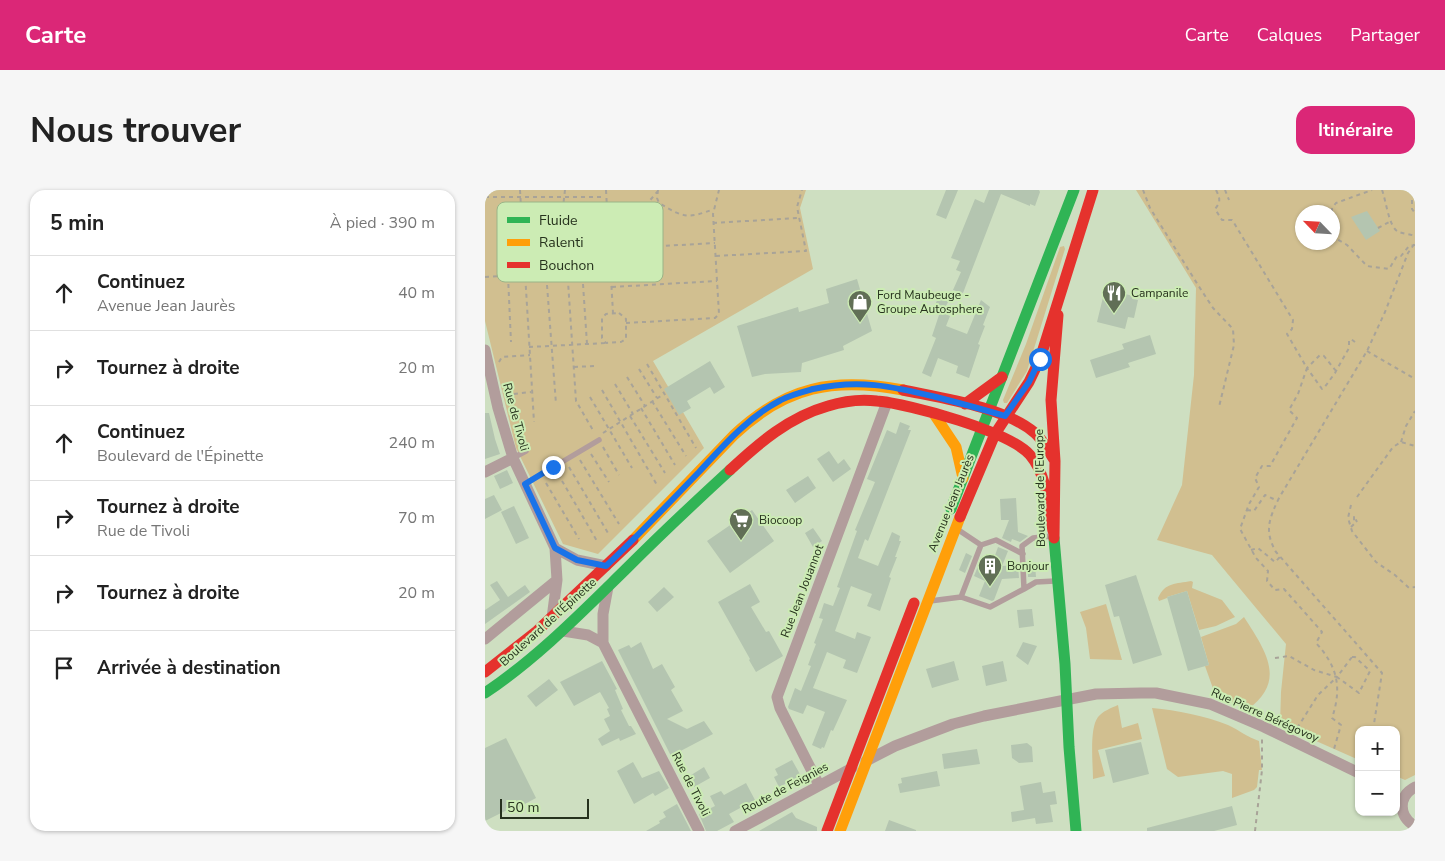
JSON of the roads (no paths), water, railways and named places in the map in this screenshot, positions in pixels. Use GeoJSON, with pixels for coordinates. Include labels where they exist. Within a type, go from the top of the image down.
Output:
{"type":"FeatureCollection","features":[{"type":"Feature","properties":{"kind":"main road","name":"Avenue Jean Jaurès"},"geometry":{"type":"LineString","coordinates":[[948,516],[1074,190]]}},
{"type":"Feature","properties":{"kind":"main road","name":"Avenue Jean Jaurès"},"geometry":{"type":"LineString","coordinates":[[840,831],[955,528],[995,434],[1029,382],[1040,359],[1093,190]]}},
{"type":"Feature","properties":{"kind":"main road","name":"Boulevard de l'Europe"},"geometry":{"type":"LineString","coordinates":[[1060,294],[1051,400],[1055,461],[1053,534],[1076,831]]}},
{"type":"Feature","properties":{"kind":"main road"},"geometry":{"type":"LineString","coordinates":[[965,404],[1002,377]]}},
{"type":"Feature","properties":{"kind":"main road","name":"Boulevard de l'Épinette"},"geometry":{"type":"LineString","coordinates":[[485,672],[552,618],[651,523],[732,436],[757,415],[781,399],[804,391],[833,385],[866,384],[896,387],[1005,416],[1036,434],[1055,461]]}},
{"type":"Feature","properties":{"kind":"main road","name":"Boulevard de l'Épinette"},"geometry":{"type":"LineString","coordinates":[[485,693],[510,677],[563,631],[696,500],[748,453],[783,425],[809,411],[840,403],[866,400],[887,402],[934,414],[1011,440],[1030,455],[1038,467],[1045,490],[1053,534]]}},
{"type":"Feature","properties":{"kind":"main road"},"geometry":{"type":"LineString","coordinates":[[934,414],[956,448],[963,478]]}},
{"type":"Feature","properties":{"kind":"main road"},"geometry":{"type":"LineString","coordinates":[[827,831],[849,769],[919,590]]}},
{"type":"Feature","properties":{"kind":"street","name":"Rue de Tivoli"},"geometry":{"type":"LineString","coordinates":[[485,350],[498,408],[513,458],[555,548]]}},
{"type":"Feature","properties":{"kind":"street","name":"Rue Jean Jouannot"},"geometry":{"type":"LineString","coordinates":[[819,785],[779,708],[777,697],[887,402]]}},
{"type":"Feature","properties":{"kind":"street"},"geometry":{"type":"LineString","coordinates":[[485,472],[513,458]]}},
{"type":"Feature","properties":{"kind":"street"},"geometry":{"type":"LineString","coordinates":[[555,548],[577,560],[606,566]]}},
{"type":"Feature","properties":{"kind":"street"},"geometry":{"type":"LineString","coordinates":[[552,618],[557,580],[555,548]]}},
{"type":"Feature","properties":{"kind":"street"},"geometry":{"type":"LineString","coordinates":[[485,639],[557,580]]}},
{"type":"Feature","properties":{"kind":"street","name":"Rue de Tivoli"},"geometry":{"type":"LineString","coordinates":[[608,586],[603,614],[603,643],[699,831]]}},
{"type":"Feature","properties":{"kind":"street"},"geometry":{"type":"LineString","coordinates":[[563,631],[588,635],[603,643]]}},
{"type":"Feature","properties":{"kind":"street","name":"Rue Pierre Bérégovoy"},"geometry":{"type":"LineString","coordinates":[[868,760],[895,746],[953,724],[984,716],[1096,694],[1156,693],[1210,704],[1264,727],[1355,771]]}},
{"type":"Feature","properties":{"kind":"street","name":"Route de Feignies"},"geometry":{"type":"LineString","coordinates":[[735,831],[868,760]]}},
{"type":"Feature","properties":{"kind":"street"},"geometry":{"type":"LineString","coordinates":[[1406,793],[1403,812],[1405,818],[1415,826],[1415,831]]}},
{"type":"Feature","properties":{"kind":"lane"},"geometry":{"type":"LineString","coordinates":[[525,484],[599,440]]}},
{"type":"Feature","properties":{"kind":"lane"},"geometry":{"type":"LineString","coordinates":[[513,458],[526,451]]}},
{"type":"Feature","properties":{"kind":"lane"},"geometry":{"type":"LineString","coordinates":[[955,528],[981,545]]}},
{"type":"Feature","properties":{"kind":"lane"},"geometry":{"type":"LineString","coordinates":[[1024,589],[1022,546],[1033,538],[1053,534]]}},
{"type":"Feature","properties":{"kind":"lane"},"geometry":{"type":"LineString","coordinates":[[961,597],[981,545],[995,540],[1023,554]]}},
{"type":"Feature","properties":{"kind":"lane"},"geometry":{"type":"LineString","coordinates":[[928,601],[961,597],[990,607],[1036,582],[1058,581]]}},
{"type":"Feature","properties":{"kind":"place","name":"Campanile"},"geometry":{"type":"Point","coordinates":[1114,314]}},
{"type":"Feature","properties":{"kind":"place","name":"Ford Maubeuge - Groupe Autosphere"},"geometry":{"type":"Point","coordinates":[860,323]}},
{"type":"Feature","properties":{"kind":"place","name":"Biocoop"},"geometry":{"type":"Point","coordinates":[741,541]}},
{"type":"Feature","properties":{"kind":"place","name":"Bonjour"},"geometry":{"type":"Point","coordinates":[990,587]}}]}
